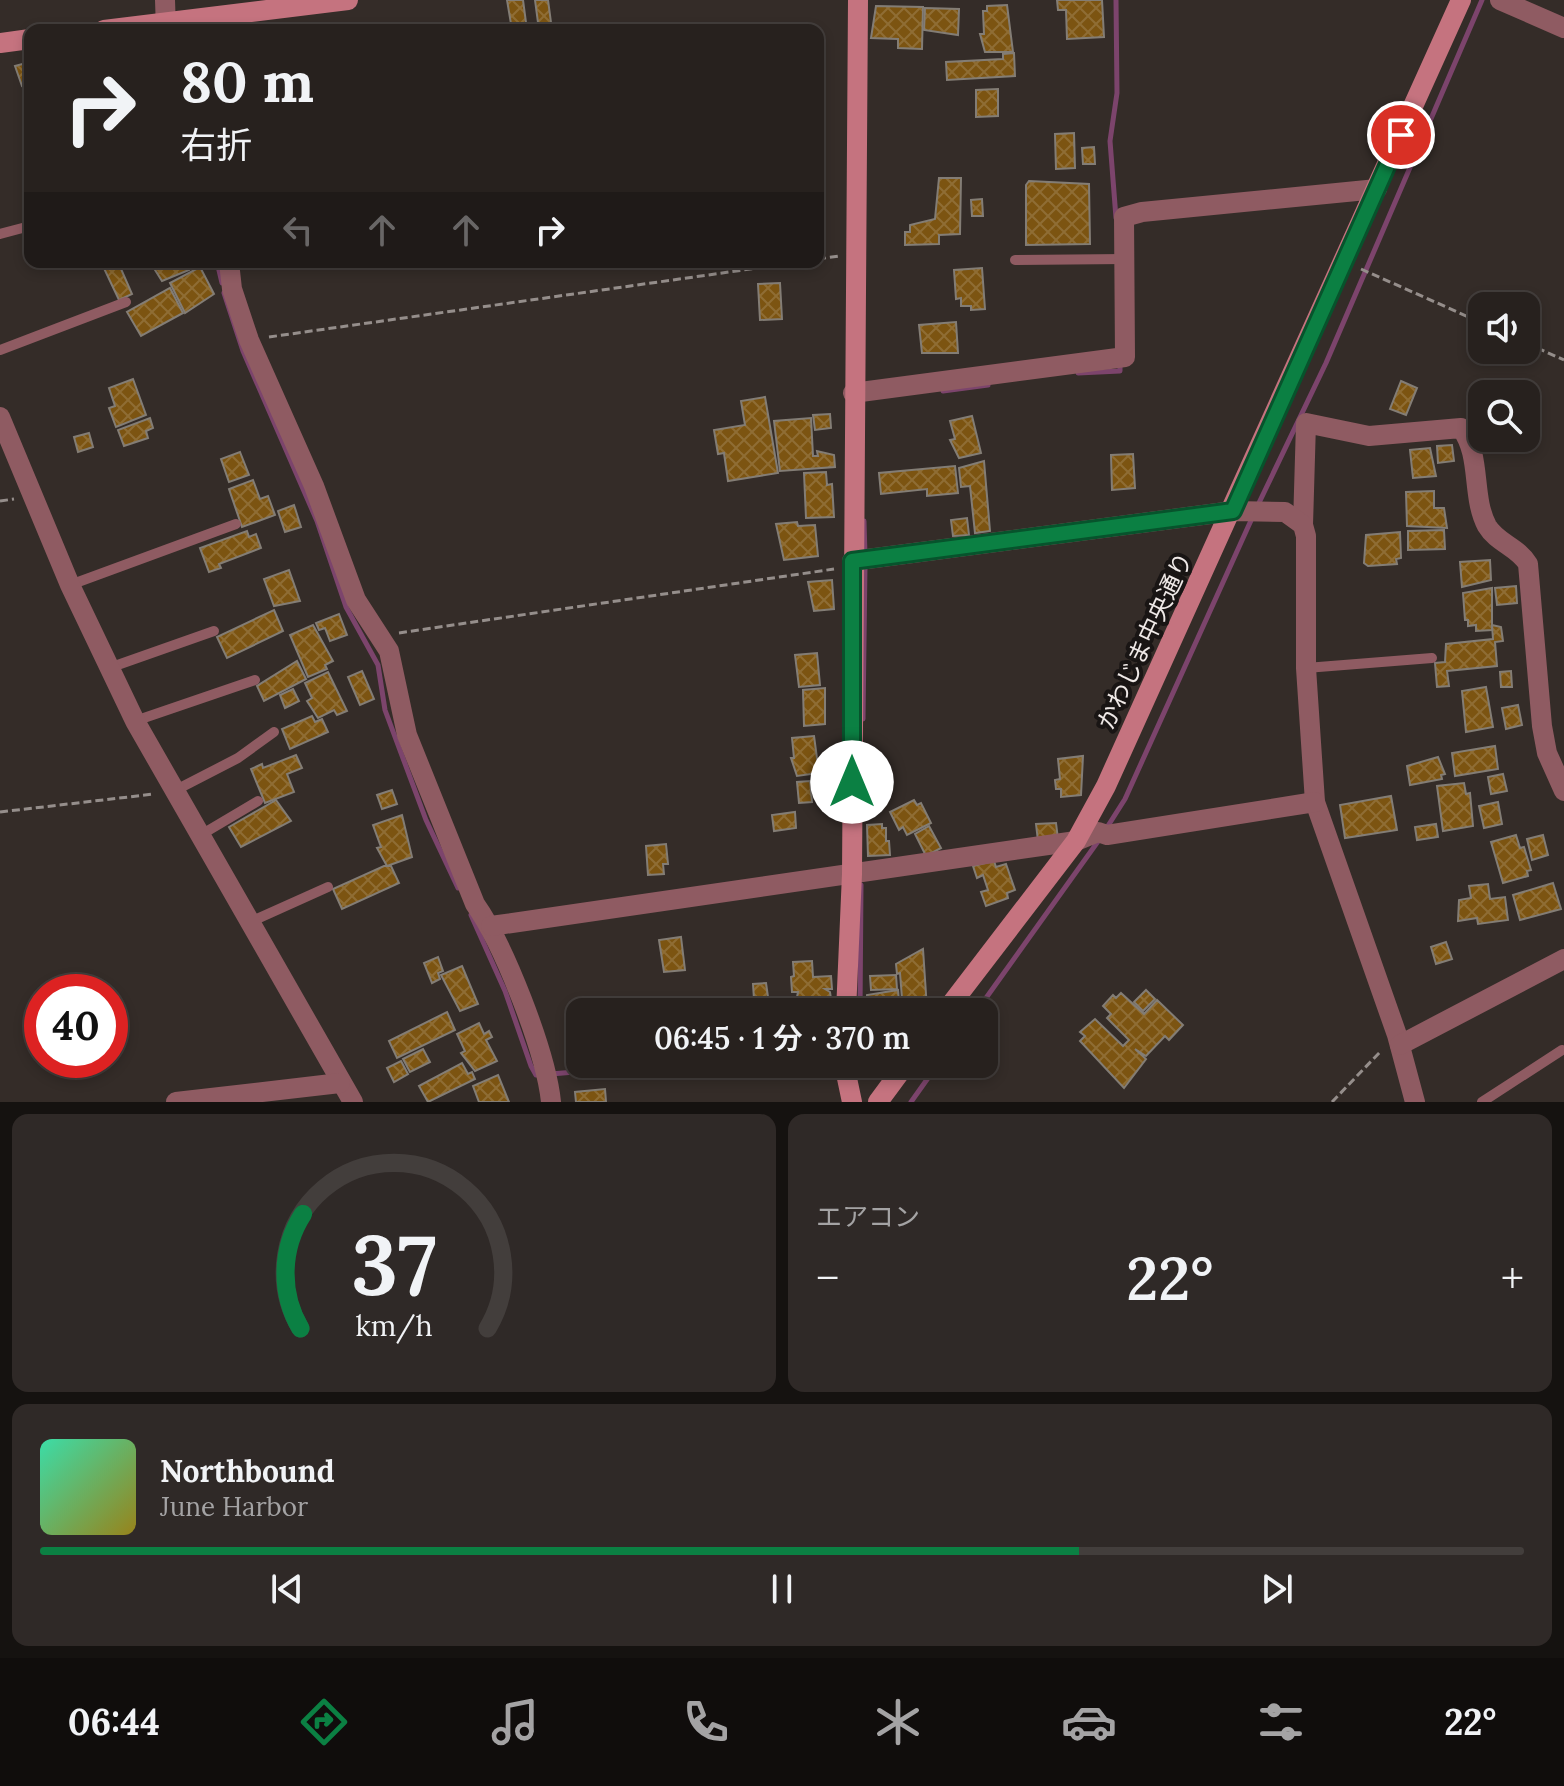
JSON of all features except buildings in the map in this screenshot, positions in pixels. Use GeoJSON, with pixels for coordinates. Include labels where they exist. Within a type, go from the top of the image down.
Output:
{"type":"FeatureCollection","features":[{"type":"Feature","properties":{"kind":"street"},"geometry":{"type":"LineString","coordinates":[[165,0],[165,24]]}},
{"type":"Feature","properties":{"kind":"street"},"geometry":{"type":"LineString","coordinates":[[179,24],[348,0]]}},
{"type":"Feature","properties":{"kind":"street"},"geometry":{"type":"LineString","coordinates":[[847,998],[852,874],[858,0]]}},
{"type":"Feature","properties":{"kind":"street","name":"かわじま中央通り"},"geometry":{"type":"LineString","coordinates":[[956,998],[1076,841],[1248,511],[1344,261],[1461,0]]}},
{"type":"Feature","properties":{"kind":"street"},"geometry":{"type":"LineString","coordinates":[[1500,0],[1564,28]]}},
{"type":"Feature","properties":{"kind":"street"},"geometry":{"type":"LineString","coordinates":[[0,43],[24,40]]}},
{"type":"Feature","properties":{"kind":"street"},"geometry":{"type":"LineString","coordinates":[[853,393],[1125,357],[1124,217],[1142,212],[1377,189]]}},
{"type":"Feature","properties":{"kind":"street"},"geometry":{"type":"LineString","coordinates":[[230,268],[232,289],[249,340],[314,486],[356,600],[389,651],[407,735],[475,904],[491,926],[543,1063],[551,1102]]}},
{"type":"Feature","properties":{"kind":"street"},"geometry":{"type":"LineString","coordinates":[[0,417],[70,585],[135,721],[353,1102]]}},
{"type":"Feature","properties":{"kind":"street"},"geometry":{"type":"LineString","coordinates":[[1415,1102],[1398,1040],[1315,802],[1306,668],[1306,536],[1303,525],[1306,423],[1369,436],[1461,428],[1470,440],[1487,525],[1499,539],[1521,552],[1528,564],[1539,711],[1547,753],[1562,782]]}},
{"type":"Feature","properties":{"kind":"street"},"geometry":{"type":"LineString","coordinates":[[852,564],[1248,511],[1285,512],[1303,525]]}},
{"type":"Feature","properties":{"kind":"street"},"geometry":{"type":"LineString","coordinates":[[491,926],[1076,841],[1103,833],[1315,802]]}},
{"type":"Feature","properties":{"kind":"street"},"geometry":{"type":"LineString","coordinates":[[1398,1040],[1564,959]]}},
{"type":"Feature","properties":{"kind":"street"},"geometry":{"type":"LineString","coordinates":[[847,1078],[852,1102]]}},
{"type":"Feature","properties":{"kind":"street"},"geometry":{"type":"LineString","coordinates":[[878,1102],[896,1078]]}},
{"type":"Feature","properties":{"kind":"street"},"geometry":{"type":"LineString","coordinates":[[176,1102],[340,1083]]}},
{"type":"Feature","properties":{"kind":"lane"},"geometry":{"type":"LineString","coordinates":[[0,234],[24,228]]}},
{"type":"Feature","properties":{"kind":"lane"},"geometry":{"type":"LineString","coordinates":[[1015,260],[1125,259]]}},
{"type":"Feature","properties":{"kind":"lane"},"geometry":{"type":"LineString","coordinates":[[0,350],[126,302]]}},
{"type":"Feature","properties":{"kind":"lane"},"geometry":{"type":"LineString","coordinates":[[70,585],[236,524]]}},
{"type":"Feature","properties":{"kind":"lane"},"geometry":{"type":"LineString","coordinates":[[109,668],[214,631]]}},
{"type":"Feature","properties":{"kind":"lane"},"geometry":{"type":"LineString","coordinates":[[1306,668],[1432,658]]}},
{"type":"Feature","properties":{"kind":"lane"},"geometry":{"type":"LineString","coordinates":[[135,721],[255,680]]}},
{"type":"Feature","properties":{"kind":"lane"},"geometry":{"type":"LineString","coordinates":[[174,791],[238,758],[274,732]]}},
{"type":"Feature","properties":{"kind":"lane"},"geometry":{"type":"LineString","coordinates":[[199,836],[258,801]]}},
{"type":"Feature","properties":{"kind":"lane"},"geometry":{"type":"LineString","coordinates":[[248,923],[328,887]]}},
{"type":"Feature","properties":{"kind":"lane"},"geometry":{"type":"LineString","coordinates":[[1482,1102],[1562,1050]]}},
{"type":"Feature","properties":{"kind":"path"},"geometry":{"type":"LineString","coordinates":[[1344,261],[1468,317]]}},
{"type":"Feature","properties":{"kind":"path"},"geometry":{"type":"LineString","coordinates":[[249,340],[758,268]]}},
{"type":"Feature","properties":{"kind":"path"},"geometry":{"type":"LineString","coordinates":[[1540,349],[1564,360]]}},
{"type":"Feature","properties":{"kind":"path"},"geometry":{"type":"LineString","coordinates":[[379,636],[852,564]]}},
{"type":"Feature","properties":{"kind":"path"},"geometry":{"type":"LineString","coordinates":[[0,812],[174,791]]}},
{"type":"Feature","properties":{"kind":"path"},"geometry":{"type":"LineString","coordinates":[[1332,1102],[1398,1040]]}},
{"type":"Feature","properties":{"kind":"waterway"},"geometry":{"type":"LineString","coordinates":[[1116,0],[1117,93],[1110,141],[1116,218]]}},
{"type":"Feature","properties":{"kind":"waterway"},"geometry":{"type":"LineString","coordinates":[[1257,507],[1326,363],[1482,0]]}},
{"type":"Feature","properties":{"kind":"waterway"},"geometry":{"type":"LineString","coordinates":[[218,268],[222,283]]}},
{"type":"Feature","properties":{"kind":"waterway"},"geometry":{"type":"LineString","coordinates":[[224,293],[243,351],[317,521],[346,607],[378,665],[385,710],[426,820],[458,888]]}},
{"type":"Feature","properties":{"kind":"waterway"},"geometry":{"type":"LineString","coordinates":[[1078,373],[1120,371],[1120,364]]}},
{"type":"Feature","properties":{"kind":"waterway"},"geometry":{"type":"LineString","coordinates":[[943,391],[988,385]]}},
{"type":"Feature","properties":{"kind":"waterway"},"geometry":{"type":"LineString","coordinates":[[1106,829],[1125,799],[1253,516]]}},
{"type":"Feature","properties":{"kind":"waterway"},"geometry":{"type":"LineString","coordinates":[[864,521],[865,555]]}},
{"type":"Feature","properties":{"kind":"waterway"},"geometry":{"type":"LineString","coordinates":[[863,719],[865,565]]}},
{"type":"Feature","properties":{"kind":"waterway"},"geometry":{"type":"LineString","coordinates":[[986,998],[1099,840]]}},
{"type":"Feature","properties":{"kind":"waterway"},"geometry":{"type":"LineString","coordinates":[[860,998],[861,885]]}},
{"type":"Feature","properties":{"kind":"waterway"},"geometry":{"type":"LineString","coordinates":[[471,915],[505,991],[531,1066],[536,1075],[541,1075]]}},
{"type":"Feature","properties":{"kind":"waterway"},"geometry":{"type":"LineString","coordinates":[[551,1074],[566,1073]]}},
{"type":"Feature","properties":{"kind":"waterway"},"geometry":{"type":"LineString","coordinates":[[911,1102],[928,1078]]}},
{"type":"Feature","properties":{"kind":"route"},"geometry":{"type":"LineString","coordinates":[[852,782],[852,561],[1233,511],[1401,135]]}}]}
